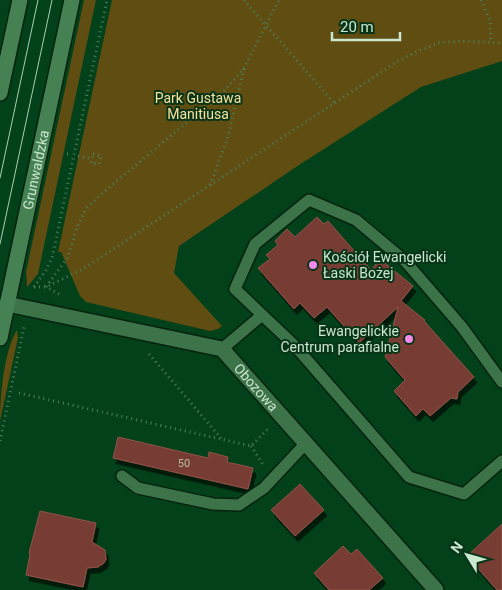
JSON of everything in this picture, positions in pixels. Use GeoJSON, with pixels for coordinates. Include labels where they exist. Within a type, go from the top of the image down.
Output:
{"type":"FeatureCollection","features":[{"type":"Feature","properties":{"kind":"street"},"geometry":{"type":"LineString","coordinates":[[0,93],[20,0]]}},
{"type":"Feature","properties":{"kind":"street","name":"Grunwaldzka"},"geometry":{"type":"LineString","coordinates":[[0,338],[72,0]]}},
{"type":"Feature","properties":{"kind":"street"},"geometry":{"type":"LineString","coordinates":[[7,304],[222,349]]}},
{"type":"Feature","properties":{"kind":"street","name":"Obozowa"},"geometry":{"type":"LineString","coordinates":[[222,349],[436,590]]}},
{"type":"Feature","properties":{"kind":"lane"},"geometry":{"type":"LineString","coordinates":[[502,382],[462,327],[405,261],[356,220],[309,200],[255,244],[235,289],[295,346],[409,477],[464,494],[502,461]]}},
{"type":"Feature","properties":{"kind":"lane"},"geometry":{"type":"LineString","coordinates":[[222,349],[262,315]]}},
{"type":"Feature","properties":{"kind":"lane"},"geometry":{"type":"LineString","coordinates":[[122,476],[138,488],[213,504],[239,505],[264,488],[306,443]]}},
{"type":"Feature","properties":{"kind":"path"},"geometry":{"type":"LineString","coordinates":[[31,295],[52,258],[107,0]]}},
{"type":"Feature","properties":{"kind":"path"},"geometry":{"type":"LineString","coordinates":[[244,0],[334,103]]}},
{"type":"Feature","properties":{"kind":"path"},"geometry":{"type":"LineString","coordinates":[[46,287],[68,258],[77,227],[86,209],[212,102],[244,68],[279,0]]}},
{"type":"Feature","properties":{"kind":"path"},"geometry":{"type":"LineString","coordinates":[[481,0],[490,20],[491,42]]}},
{"type":"Feature","properties":{"kind":"path"},"geometry":{"type":"LineString","coordinates":[[34,287],[46,287],[83,269],[398,61],[439,43],[461,41],[502,43]]}},
{"type":"Feature","properties":{"kind":"path"},"geometry":{"type":"LineString","coordinates":[[210,186],[228,138],[244,68]]}},
{"type":"Feature","properties":{"kind":"path"},"geometry":{"type":"LineString","coordinates":[[78,156],[92,159]]}},
{"type":"Feature","properties":{"kind":"path"},"geometry":{"type":"LineString","coordinates":[[0,441],[25,323]]}},
{"type":"Feature","properties":{"kind":"path"},"geometry":{"type":"LineString","coordinates":[[145,349],[221,439]]}},
{"type":"Feature","properties":{"kind":"path"},"geometry":{"type":"LineString","coordinates":[[19,393],[251,446],[270,428]]}},
{"type":"Feature","properties":{"kind":"green space"},"geometry":{"type":"Polygon","coordinates":[[[84,0],[96,0],[38,274],[27,287],[26,272],[84,0]]]}},
{"type":"Feature","properties":{"kind":"green space","name":"Park Gustawa Manitiusa"},"geometry":{"type":"Polygon","coordinates":[[[112,0],[502,0],[502,61],[421,87],[299,165],[179,246],[174,273],[222,326],[210,331],[86,302],[80,296],[61,252],[58,252],[112,0]]]}},
{"type":"Feature","properties":{"kind":"green space"},"geometry":{"type":"Polygon","coordinates":[[[17,330],[18,338],[0,421],[6,361],[17,330]]]}},
{"type":"Feature","properties":{"kind":"building"},"geometry":{"type":"Polygon","coordinates":[[[317,217],[324,224],[328,221],[371,270],[380,259],[413,286],[401,301],[425,320],[474,377],[458,392],[457,399],[451,398],[430,416],[423,409],[416,416],[394,391],[405,380],[385,357],[398,307],[359,343],[327,307],[314,318],[300,303],[294,309],[258,268],[270,259],[266,255],[278,245],[275,241],[287,229],[295,237],[317,217]]]}},
{"type":"Feature","properties":{"kind":"building"},"geometry":{"type":"Polygon","coordinates":[[[118,437],[208,458],[209,452],[228,457],[227,462],[253,468],[248,489],[113,458],[118,437]]]}},
{"type":"Feature","properties":{"kind":"building"},"geometry":{"type":"Polygon","coordinates":[[[300,484],[324,510],[295,536],[271,510],[300,484]]]}},
{"type":"Feature","properties":{"kind":"building"},"geometry":{"type":"Polygon","coordinates":[[[40,511],[96,523],[92,542],[105,550],[106,559],[98,567],[87,568],[83,587],[26,575],[29,553],[40,511]]]}},
{"type":"Feature","properties":{"kind":"building"},"geometry":{"type":"Polygon","coordinates":[[[502,524],[502,590],[497,590],[467,556],[502,524]]]}},
{"type":"Feature","properties":{"kind":"building"},"geometry":{"type":"Polygon","coordinates":[[[343,546],[351,554],[357,549],[383,578],[369,590],[329,590],[314,573],[343,546]]]}},
{"type":"Feature","properties":{"kind":"tram line"},"geometry":{"type":"LineString","coordinates":[[0,178],[38,0]]}},
{"type":"Feature","properties":{"kind":"tram line"},"geometry":{"type":"LineString","coordinates":[[0,244],[52,0]]}},
{"type":"Feature","properties":{"kind":"place","name":"Kościół Ewangelicki Łaski Bożej"},"geometry":{"type":"Point","coordinates":[313,265]}},
{"type":"Feature","properties":{"kind":"place","name":"Ewangelickie Centrum parafialne"},"geometry":{"type":"Point","coordinates":[409,339]}}]}
